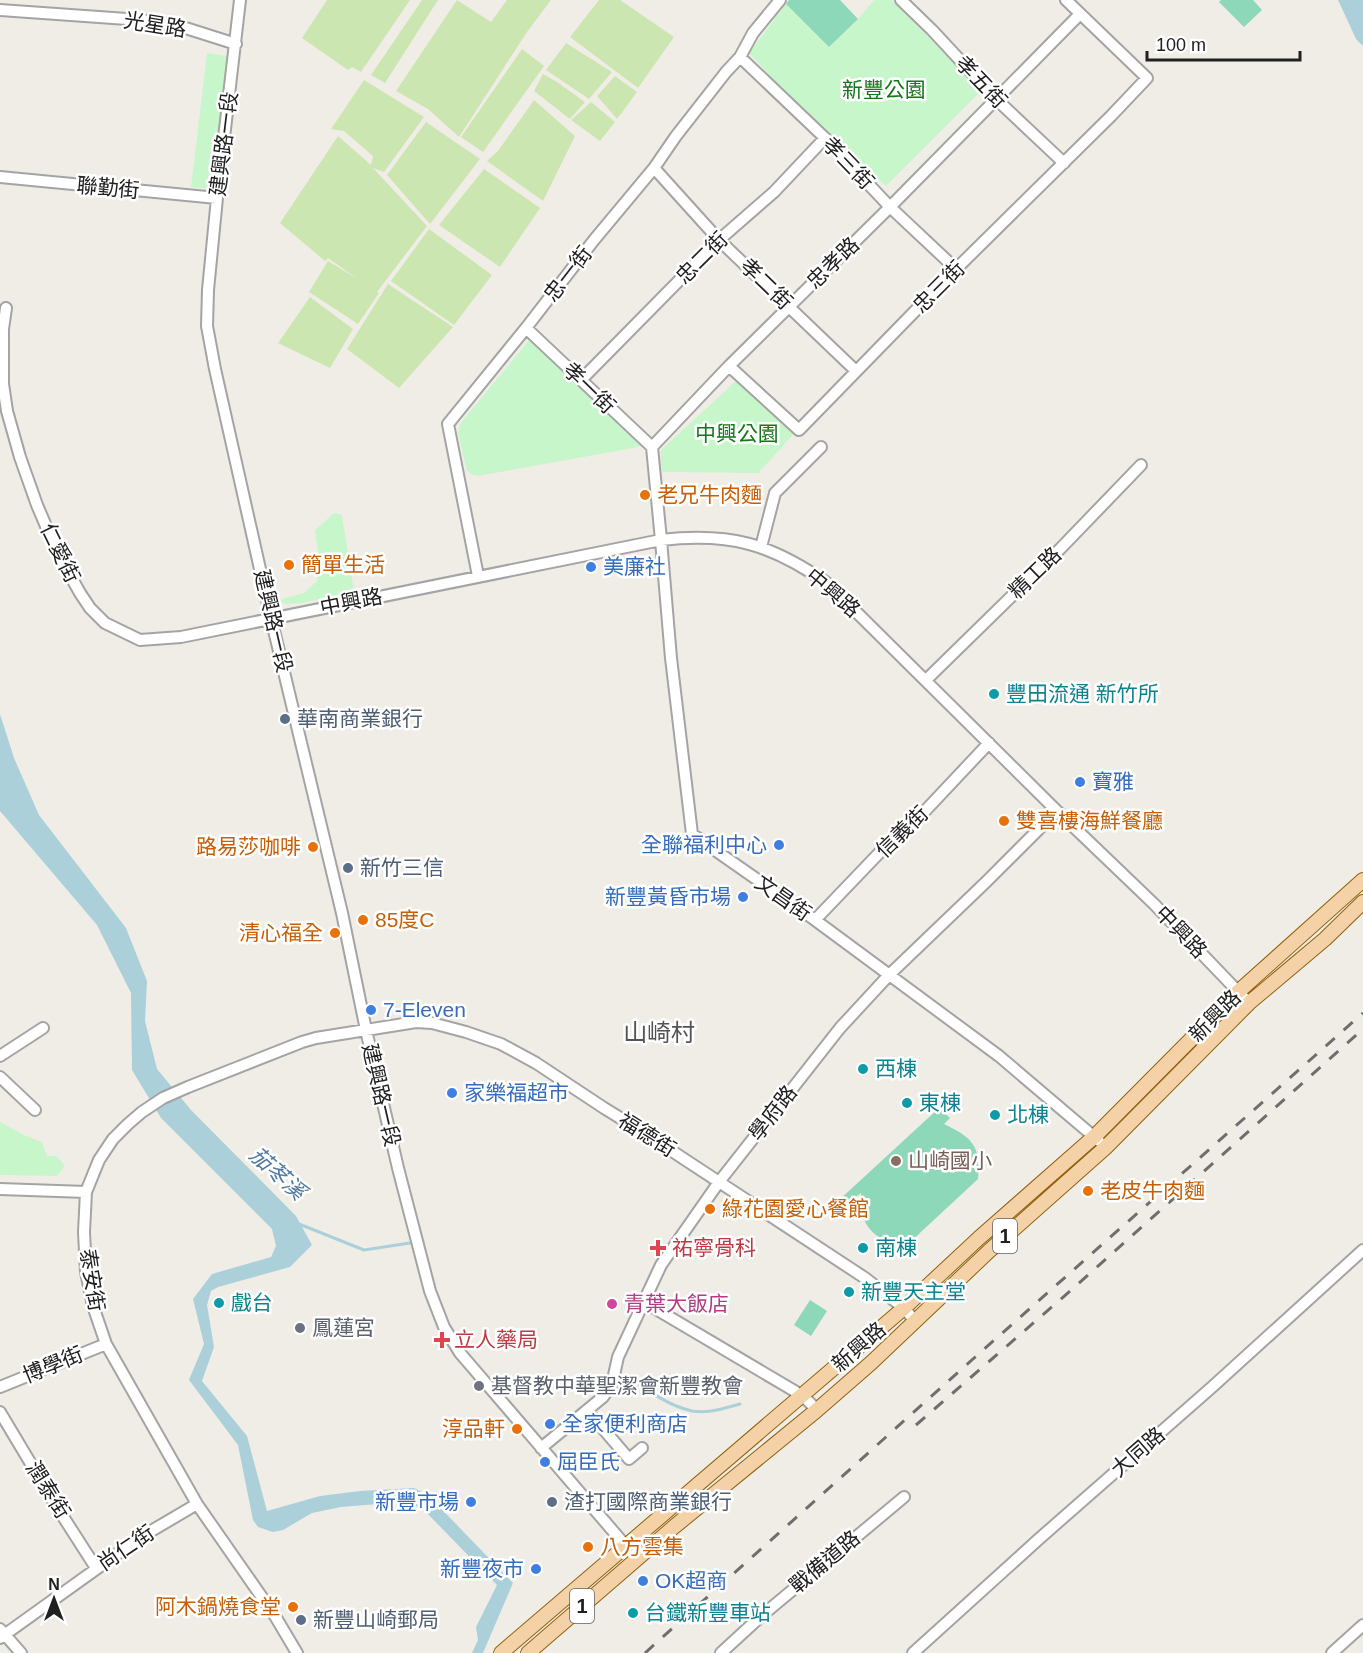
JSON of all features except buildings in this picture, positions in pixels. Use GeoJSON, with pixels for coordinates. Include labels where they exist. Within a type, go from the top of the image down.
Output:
{"type":"FeatureCollection","features":[{"type":"Feature","properties":{"kind":"main road","name":"新興路"},"geometry":{"type":"LineString","coordinates":[[501,1653],[904,1308],[979,1238],[1095,1136],[1238,992],[1363,880]]}},
{"type":"Feature","properties":{"kind":"main road","name":"新興路"},"geometry":{"type":"LineString","coordinates":[[528,1653],[871,1363],[1006,1235],[1105,1148],[1249,1003],[1325,939],[1363,902]]}},
{"type":"Feature","properties":{"kind":"street","name":"建興路一段"},"geometry":{"type":"LineString","coordinates":[[240,0],[217,198],[208,290],[207,326],[271,618],[342,913],[398,1168],[430,1291],[444,1328],[460,1353],[637,1559]]}},
{"type":"Feature","properties":{"kind":"street","name":"忠一街"},"geometry":{"type":"LineString","coordinates":[[478,576],[448,424],[654,168],[676,136],[740,57],[753,33],[780,0]]}},
{"type":"Feature","properties":{"kind":"street","name":"孝五街"},"geometry":{"type":"LineString","coordinates":[[901,0],[996,99],[1064,163]]}},
{"type":"Feature","properties":{"kind":"street"},"geometry":{"type":"LineString","coordinates":[[1066,0],[1080,14]]}},
{"type":"Feature","properties":{"kind":"street","name":"光星路"},"geometry":{"type":"LineString","coordinates":[[0,9],[173,24],[236,44]]}},
{"type":"Feature","properties":{"kind":"street","name":"忠孝路"},"geometry":{"type":"LineString","coordinates":[[652,447],[729,366],[1080,14]]}},
{"type":"Feature","properties":{"kind":"street","name":"忠三街"},"geometry":{"type":"LineString","coordinates":[[729,366],[799,430],[1147,78],[1080,14]]}},
{"type":"Feature","properties":{"kind":"street","name":"孝三街"},"geometry":{"type":"LineString","coordinates":[[740,57],[825,138],[890,207],[956,269]]}},
{"type":"Feature","properties":{"kind":"street","name":"忠二街"},"geometry":{"type":"LineString","coordinates":[[580,380],[719,240],[774,192],[825,138]]}},
{"type":"Feature","properties":{"kind":"street","name":"孝二街"},"geometry":{"type":"LineString","coordinates":[[654,168],[719,240],[856,371]]}},
{"type":"Feature","properties":{"kind":"street","name":"聯勤街"},"geometry":{"type":"LineString","coordinates":[[0,177],[217,198]]}},
{"type":"Feature","properties":{"kind":"street","name":"仁愛街"},"geometry":{"type":"LineString","coordinates":[[6,308],[3,329],[3,384],[10,423],[37,505],[57,552],[90,608],[105,623],[140,640],[181,637],[271,618]]}},
{"type":"Feature","properties":{"kind":"street","name":"孝一街"},"geometry":{"type":"LineString","coordinates":[[526,328],[652,447]]}},
{"type":"Feature","properties":{"kind":"street"},"geometry":{"type":"LineString","coordinates":[[652,447],[661,540]]}},
{"type":"Feature","properties":{"kind":"street"},"geometry":{"type":"LineString","coordinates":[[761,547],[775,493],[821,447]]}},
{"type":"Feature","properties":{"kind":"street","name":"精工路"},"geometry":{"type":"LineString","coordinates":[[926,680],[1142,465]]}},
{"type":"Feature","properties":{"kind":"street","name":"中興路"},"geometry":{"type":"LineString","coordinates":[[271,618],[683,537],[716,537],[770,550],[827,583],[1154,904],[1249,1003]]}},
{"type":"Feature","properties":{"kind":"street","name":"文昌街"},"geometry":{"type":"LineString","coordinates":[[661,540],[672,670],[692,834],[815,920],[999,1056],[1095,1136],[1105,1148]]}},
{"type":"Feature","properties":{"kind":"street","name":"信義街"},"geometry":{"type":"LineString","coordinates":[[815,920],[861,871],[925,811],[989,743]]}},
{"type":"Feature","properties":{"kind":"street","name":"學府路"},"geometry":{"type":"LineString","coordinates":[[541,1448],[603,1397],[612,1384],[618,1357],[661,1264],[719,1182],[840,1028],[889,975],[1057,811]]}},
{"type":"Feature","properties":{"kind":"street","name":"福德街"},"geometry":{"type":"LineString","coordinates":[[366,1030],[416,1022],[432,1023],[501,1044],[556,1076],[865,1278],[904,1308],[915,1321]]}},
{"type":"Feature","properties":{"kind":"street"},"geometry":{"type":"LineString","coordinates":[[0,1056],[43,1028]]}},
{"type":"Feature","properties":{"kind":"street","name":"泰安街"},"geometry":{"type":"LineString","coordinates":[[297,1653],[266,1603],[197,1504],[106,1344],[93,1306],[86,1272],[84,1232],[86,1192],[99,1160],[112,1139],[142,1112],[163,1098],[302,1042],[366,1030]]}},
{"type":"Feature","properties":{"kind":"street"},"geometry":{"type":"LineString","coordinates":[[0,1077],[35,1110]]}},
{"type":"Feature","properties":{"kind":"street"},"geometry":{"type":"LineString","coordinates":[[0,1189],[86,1192]]}},
{"type":"Feature","properties":{"kind":"street","name":"大同路"},"geometry":{"type":"LineString","coordinates":[[913,1653],[1363,1250]]}},
{"type":"Feature","properties":{"kind":"street"},"geometry":{"type":"LineString","coordinates":[[644,1302],[803,1396],[817,1410]]}},
{"type":"Feature","properties":{"kind":"street","name":"博學街"},"geometry":{"type":"LineString","coordinates":[[0,1387],[106,1344]]}},
{"type":"Feature","properties":{"kind":"street"},"geometry":{"type":"LineString","coordinates":[[587,1410],[629,1459],[642,1448]]}},
{"type":"Feature","properties":{"kind":"street","name":"潤泰街"},"geometry":{"type":"LineString","coordinates":[[0,1412],[96,1568]]}},
{"type":"Feature","properties":{"kind":"street","name":"戰備道路"},"geometry":{"type":"LineString","coordinates":[[721,1653],[759,1618],[904,1497]]}},
{"type":"Feature","properties":{"kind":"street","name":"尚仁街"},"geometry":{"type":"LineString","coordinates":[[2,1634],[141,1537],[197,1504]]}},
{"type":"Feature","properties":{"kind":"street"},"geometry":{"type":"LineString","coordinates":[[1332,1653],[1363,1625]]}},
{"type":"Feature","properties":{"kind":"street"},"geometry":{"type":"LineString","coordinates":[[2,1634],[21,1653]]}},
{"type":"Feature","properties":{"kind":"green space"},"geometry":{"type":"Polygon","coordinates":[[[327,0],[410,0],[361,72],[352,67],[348,70],[302,38],[327,0]]]}},
{"type":"Feature","properties":{"kind":"green space"},"geometry":{"type":"Polygon","coordinates":[[[422,0],[438,0],[385,83],[371,75],[422,0]]]}},
{"type":"Feature","properties":{"kind":"green space"},"geometry":{"type":"Polygon","coordinates":[[[457,0],[491,22],[507,0],[551,0],[527,32],[459,137],[428,109],[396,91],[457,0]]]}},
{"type":"Feature","properties":{"kind":"green space"},"geometry":{"type":"Polygon","coordinates":[[[599,0],[620,0],[674,37],[638,88],[570,37],[599,0]]]}},
{"type":"Feature","properties":{"kind":"green space"},"geometry":{"type":"Polygon","coordinates":[[[789,0],[840,0],[858,19],[829,47],[786,4],[789,0]]]}},
{"type":"Feature","properties":{"kind":"green space","name":"新豐公園"},"geometry":{"type":"Polygon","coordinates":[[[874,0],[892,0],[981,91],[886,186],[825,134],[749,53],[786,4],[829,47],[874,0]]]}},
{"type":"Feature","properties":{"kind":"green space"},"geometry":{"type":"Polygon","coordinates":[[[1221,0],[1253,0],[1262,10],[1244,27],[1219,2],[1221,0]]]}},
{"type":"Feature","properties":{"kind":"green space"},"geometry":{"type":"Polygon","coordinates":[[[566,43],[612,72],[589,99],[546,70],[566,43]]]}},
{"type":"Feature","properties":{"kind":"green space"},"geometry":{"type":"Polygon","coordinates":[[[522,49],[544,66],[483,152],[461,137],[522,49]]]}},
{"type":"Feature","properties":{"kind":"green space"},"geometry":{"type":"Polygon","coordinates":[[[207,53],[227,56],[212,189],[191,187],[207,53]]]}},
{"type":"Feature","properties":{"kind":"green space"},"geometry":{"type":"Polygon","coordinates":[[[543,74],[585,102],[570,119],[534,91],[543,74]]]}},
{"type":"Feature","properties":{"kind":"green space"},"geometry":{"type":"Polygon","coordinates":[[[615,76],[637,92],[617,119],[597,96],[615,76]]]}},
{"type":"Feature","properties":{"kind":"green space"},"geometry":{"type":"Polygon","coordinates":[[[364,80],[424,117],[384,172],[373,168],[427,226],[377,292],[379,293],[358,324],[309,292],[328,261],[359,280],[328,258],[325,261],[280,223],[338,136],[371,165],[373,156],[344,131],[331,129],[364,80]]]}},
{"type":"Feature","properties":{"kind":"green space"},"geometry":{"type":"Polygon","coordinates":[[[534,100],[575,136],[543,201],[487,161],[498,151],[534,100]]]}},
{"type":"Feature","properties":{"kind":"green space"},"geometry":{"type":"Polygon","coordinates":[[[591,102],[615,122],[600,141],[571,120],[591,102]]]}},
{"type":"Feature","properties":{"kind":"green space"},"geometry":{"type":"Polygon","coordinates":[[[426,122],[480,159],[430,224],[387,175],[426,122]]]}},
{"type":"Feature","properties":{"kind":"green space"},"geometry":{"type":"Polygon","coordinates":[[[484,169],[540,208],[500,267],[439,225],[484,169]]]}},
{"type":"Feature","properties":{"kind":"green space"},"geometry":{"type":"Polygon","coordinates":[[[429,229],[492,275],[454,325],[391,281],[429,229]]]}},
{"type":"Feature","properties":{"kind":"green space"},"geometry":{"type":"Polygon","coordinates":[[[388,284],[453,327],[399,388],[347,349],[388,284]]]}},
{"type":"Feature","properties":{"kind":"green space"},"geometry":{"type":"Polygon","coordinates":[[[310,297],[353,329],[330,368],[278,343],[310,297]]]}},
{"type":"Feature","properties":{"kind":"green space"},"geometry":{"type":"Polygon","coordinates":[[[530,339],[641,444],[639,447],[478,476],[467,471],[458,433],[460,424],[530,339]]]}},
{"type":"Feature","properties":{"kind":"green space","name":"中興公園"},"geometry":{"type":"Polygon","coordinates":[[[736,381],[794,434],[758,473],[663,472],[661,450],[736,381]]]}},
{"type":"Feature","properties":{"kind":"green space"},"geometry":{"type":"Polygon","coordinates":[[[334,513],[342,515],[354,592],[302,603],[284,604],[279,600],[304,593],[317,581],[319,559],[315,530],[334,513]]]}},
{"type":"Feature","properties":{"kind":"green space"},"geometry":{"type":"Polygon","coordinates":[[[939,1108],[950,1118],[944,1124],[962,1134],[973,1144],[978,1158],[978,1179],[908,1244],[885,1240],[868,1227],[861,1207],[861,1193],[843,1207],[838,1201],[939,1108]]]}},
{"type":"Feature","properties":{"kind":"green space"},"geometry":{"type":"Polygon","coordinates":[[[0,1122],[42,1142],[47,1156],[57,1156],[65,1166],[57,1176],[0,1175],[0,1122]]]}},
{"type":"Feature","properties":{"kind":"green space"},"geometry":{"type":"Polygon","coordinates":[[[810,1300],[827,1311],[811,1336],[794,1325],[810,1300]]]}},
{"type":"Feature","properties":{"kind":"water"},"geometry":{"type":"Polygon","coordinates":[[[1338,0],[1363,0],[1363,46],[1356,39],[1338,0]]]}},
{"type":"Feature","properties":{"kind":"water","name":"茄苳溪"},"geometry":{"type":"Polygon","coordinates":[[[0,714],[14,758],[39,815],[126,928],[147,981],[145,1021],[157,1069],[191,1110],[296,1216],[312,1245],[290,1267],[211,1291],[207,1305],[214,1347],[202,1381],[247,1436],[267,1511],[320,1496],[360,1491],[414,1488],[428,1495],[513,1583],[483,1653],[472,1653],[478,1640],[476,1627],[497,1585],[422,1508],[401,1502],[341,1507],[312,1513],[283,1530],[273,1532],[258,1527],[253,1520],[238,1445],[189,1380],[204,1344],[193,1299],[212,1274],[271,1257],[276,1246],[272,1229],[161,1118],[132,1070],[131,993],[97,925],[0,811],[0,714]]]}},
{"type":"Feature","properties":{"kind":"waterway"},"geometry":{"type":"LineString","coordinates":[[299,1224],[364,1250],[423,1241]]}},
{"type":"Feature","properties":{"kind":"waterway"},"geometry":{"type":"LineString","coordinates":[[630,1377],[651,1393],[683,1409],[698,1412],[710,1411],[740,1404]]}},
{"type":"Feature","properties":{"kind":"railway"},"geometry":{"type":"LineString","coordinates":[[645,1653],[1363,1013]]}},
{"type":"Feature","properties":{"kind":"railway"},"geometry":{"type":"LineString","coordinates":[[916,1425],[1077,1285],[1363,1029]]}},
{"type":"Feature","properties":{"kind":"place","name":"老兄牛肉麵"},"geometry":{"type":"Point","coordinates":[645,495]}},
{"type":"Feature","properties":{"kind":"place","name":"簡單生活"},"geometry":{"type":"Point","coordinates":[289,565]}},
{"type":"Feature","properties":{"kind":"place","name":"美廉社"},"geometry":{"type":"Point","coordinates":[591,567]}},
{"type":"Feature","properties":{"kind":"place","name":"豐田流通 新竹所"},"geometry":{"type":"Point","coordinates":[994,694]}},
{"type":"Feature","properties":{"kind":"place","name":"華南商業銀行"},"geometry":{"type":"Point","coordinates":[285,719]}},
{"type":"Feature","properties":{"kind":"place","name":"寶雅"},"geometry":{"type":"Point","coordinates":[1080,782]}},
{"type":"Feature","properties":{"kind":"place","name":"雙喜樓海鮮餐廳"},"geometry":{"type":"Point","coordinates":[1004,821]}},
{"type":"Feature","properties":{"kind":"place","name":"全聯福利中心"},"geometry":{"type":"Point","coordinates":[779,845]}},
{"type":"Feature","properties":{"kind":"place","name":"路易莎咖啡"},"geometry":{"type":"Point","coordinates":[313,847]}},
{"type":"Feature","properties":{"kind":"place","name":"新竹三信"},"geometry":{"type":"Point","coordinates":[348,868]}},
{"type":"Feature","properties":{"kind":"place","name":"新豐黃昏市場"},"geometry":{"type":"Point","coordinates":[743,897]}},
{"type":"Feature","properties":{"kind":"place","name":"85度C"},"geometry":{"type":"Point","coordinates":[363,920]}},
{"type":"Feature","properties":{"kind":"place","name":"清心福全"},"geometry":{"type":"Point","coordinates":[335,933]}},
{"type":"Feature","properties":{"kind":"place","name":"7-Eleven"},"geometry":{"type":"Point","coordinates":[371,1010]}},
{"type":"Feature","properties":{"kind":"place","name":"西棟"},"geometry":{"type":"Point","coordinates":[863,1069]}},
{"type":"Feature","properties":{"kind":"place","name":"家樂福超市"},"geometry":{"type":"Point","coordinates":[452,1093]}},
{"type":"Feature","properties":{"kind":"place","name":"東棟"},"geometry":{"type":"Point","coordinates":[907,1103]}},
{"type":"Feature","properties":{"kind":"place","name":"北棟"},"geometry":{"type":"Point","coordinates":[995,1115]}},
{"type":"Feature","properties":{"kind":"place","name":"山崎國小"},"geometry":{"type":"Point","coordinates":[896,1161]}},
{"type":"Feature","properties":{"kind":"place","name":"老皮牛肉麵"},"geometry":{"type":"Point","coordinates":[1088,1191]}},
{"type":"Feature","properties":{"kind":"place","name":"綠花園愛心餐館"},"geometry":{"type":"Point","coordinates":[710,1209]}},
{"type":"Feature","properties":{"kind":"place","name":"祐寧骨科"},"geometry":{"type":"Point","coordinates":[658,1248]}},
{"type":"Feature","properties":{"kind":"place","name":"南棟"},"geometry":{"type":"Point","coordinates":[863,1248]}},
{"type":"Feature","properties":{"kind":"place","name":"新豐天主堂"},"geometry":{"type":"Point","coordinates":[849,1292]}},
{"type":"Feature","properties":{"kind":"place","name":"戲台"},"geometry":{"type":"Point","coordinates":[219,1303]}},
{"type":"Feature","properties":{"kind":"place","name":"青葉大飯店"},"geometry":{"type":"Point","coordinates":[612,1304]}},
{"type":"Feature","properties":{"kind":"place","name":"鳳蓮宮"},"geometry":{"type":"Point","coordinates":[300,1328]}},
{"type":"Feature","properties":{"kind":"place","name":"立人藥局"},"geometry":{"type":"Point","coordinates":[442,1340]}},
{"type":"Feature","properties":{"kind":"place","name":"基督教中華聖潔會新豐教會"},"geometry":{"type":"Point","coordinates":[479,1386]}},
{"type":"Feature","properties":{"kind":"place","name":"全家便利商店"},"geometry":{"type":"Point","coordinates":[550,1424]}},
{"type":"Feature","properties":{"kind":"place","name":"淳品軒"},"geometry":{"type":"Point","coordinates":[517,1429]}},
{"type":"Feature","properties":{"kind":"place","name":"屈臣氏"},"geometry":{"type":"Point","coordinates":[545,1462]}},
{"type":"Feature","properties":{"kind":"place","name":"新豐市場"},"geometry":{"type":"Point","coordinates":[471,1502]}},
{"type":"Feature","properties":{"kind":"place","name":"渣打國際商業銀行"},"geometry":{"type":"Point","coordinates":[552,1502]}},
{"type":"Feature","properties":{"kind":"place","name":"八方雲集"},"geometry":{"type":"Point","coordinates":[588,1547]}},
{"type":"Feature","properties":{"kind":"place","name":"新豐夜市"},"geometry":{"type":"Point","coordinates":[536,1569]}},
{"type":"Feature","properties":{"kind":"place","name":"OK超商"},"geometry":{"type":"Point","coordinates":[643,1581]}},
{"type":"Feature","properties":{"kind":"place","name":"阿木鍋燒食堂"},"geometry":{"type":"Point","coordinates":[293,1607]}},
{"type":"Feature","properties":{"kind":"place","name":"台鐵新豐車站"},"geometry":{"type":"Point","coordinates":[633,1613]}},
{"type":"Feature","properties":{"kind":"place","name":"新豐山崎郵局"},"geometry":{"type":"Point","coordinates":[301,1620]}},
{"type":"Feature","properties":{"kind":"district","name":"山崎村"},"geometry":{"type":"Point","coordinates":[659,1033]}}]}
